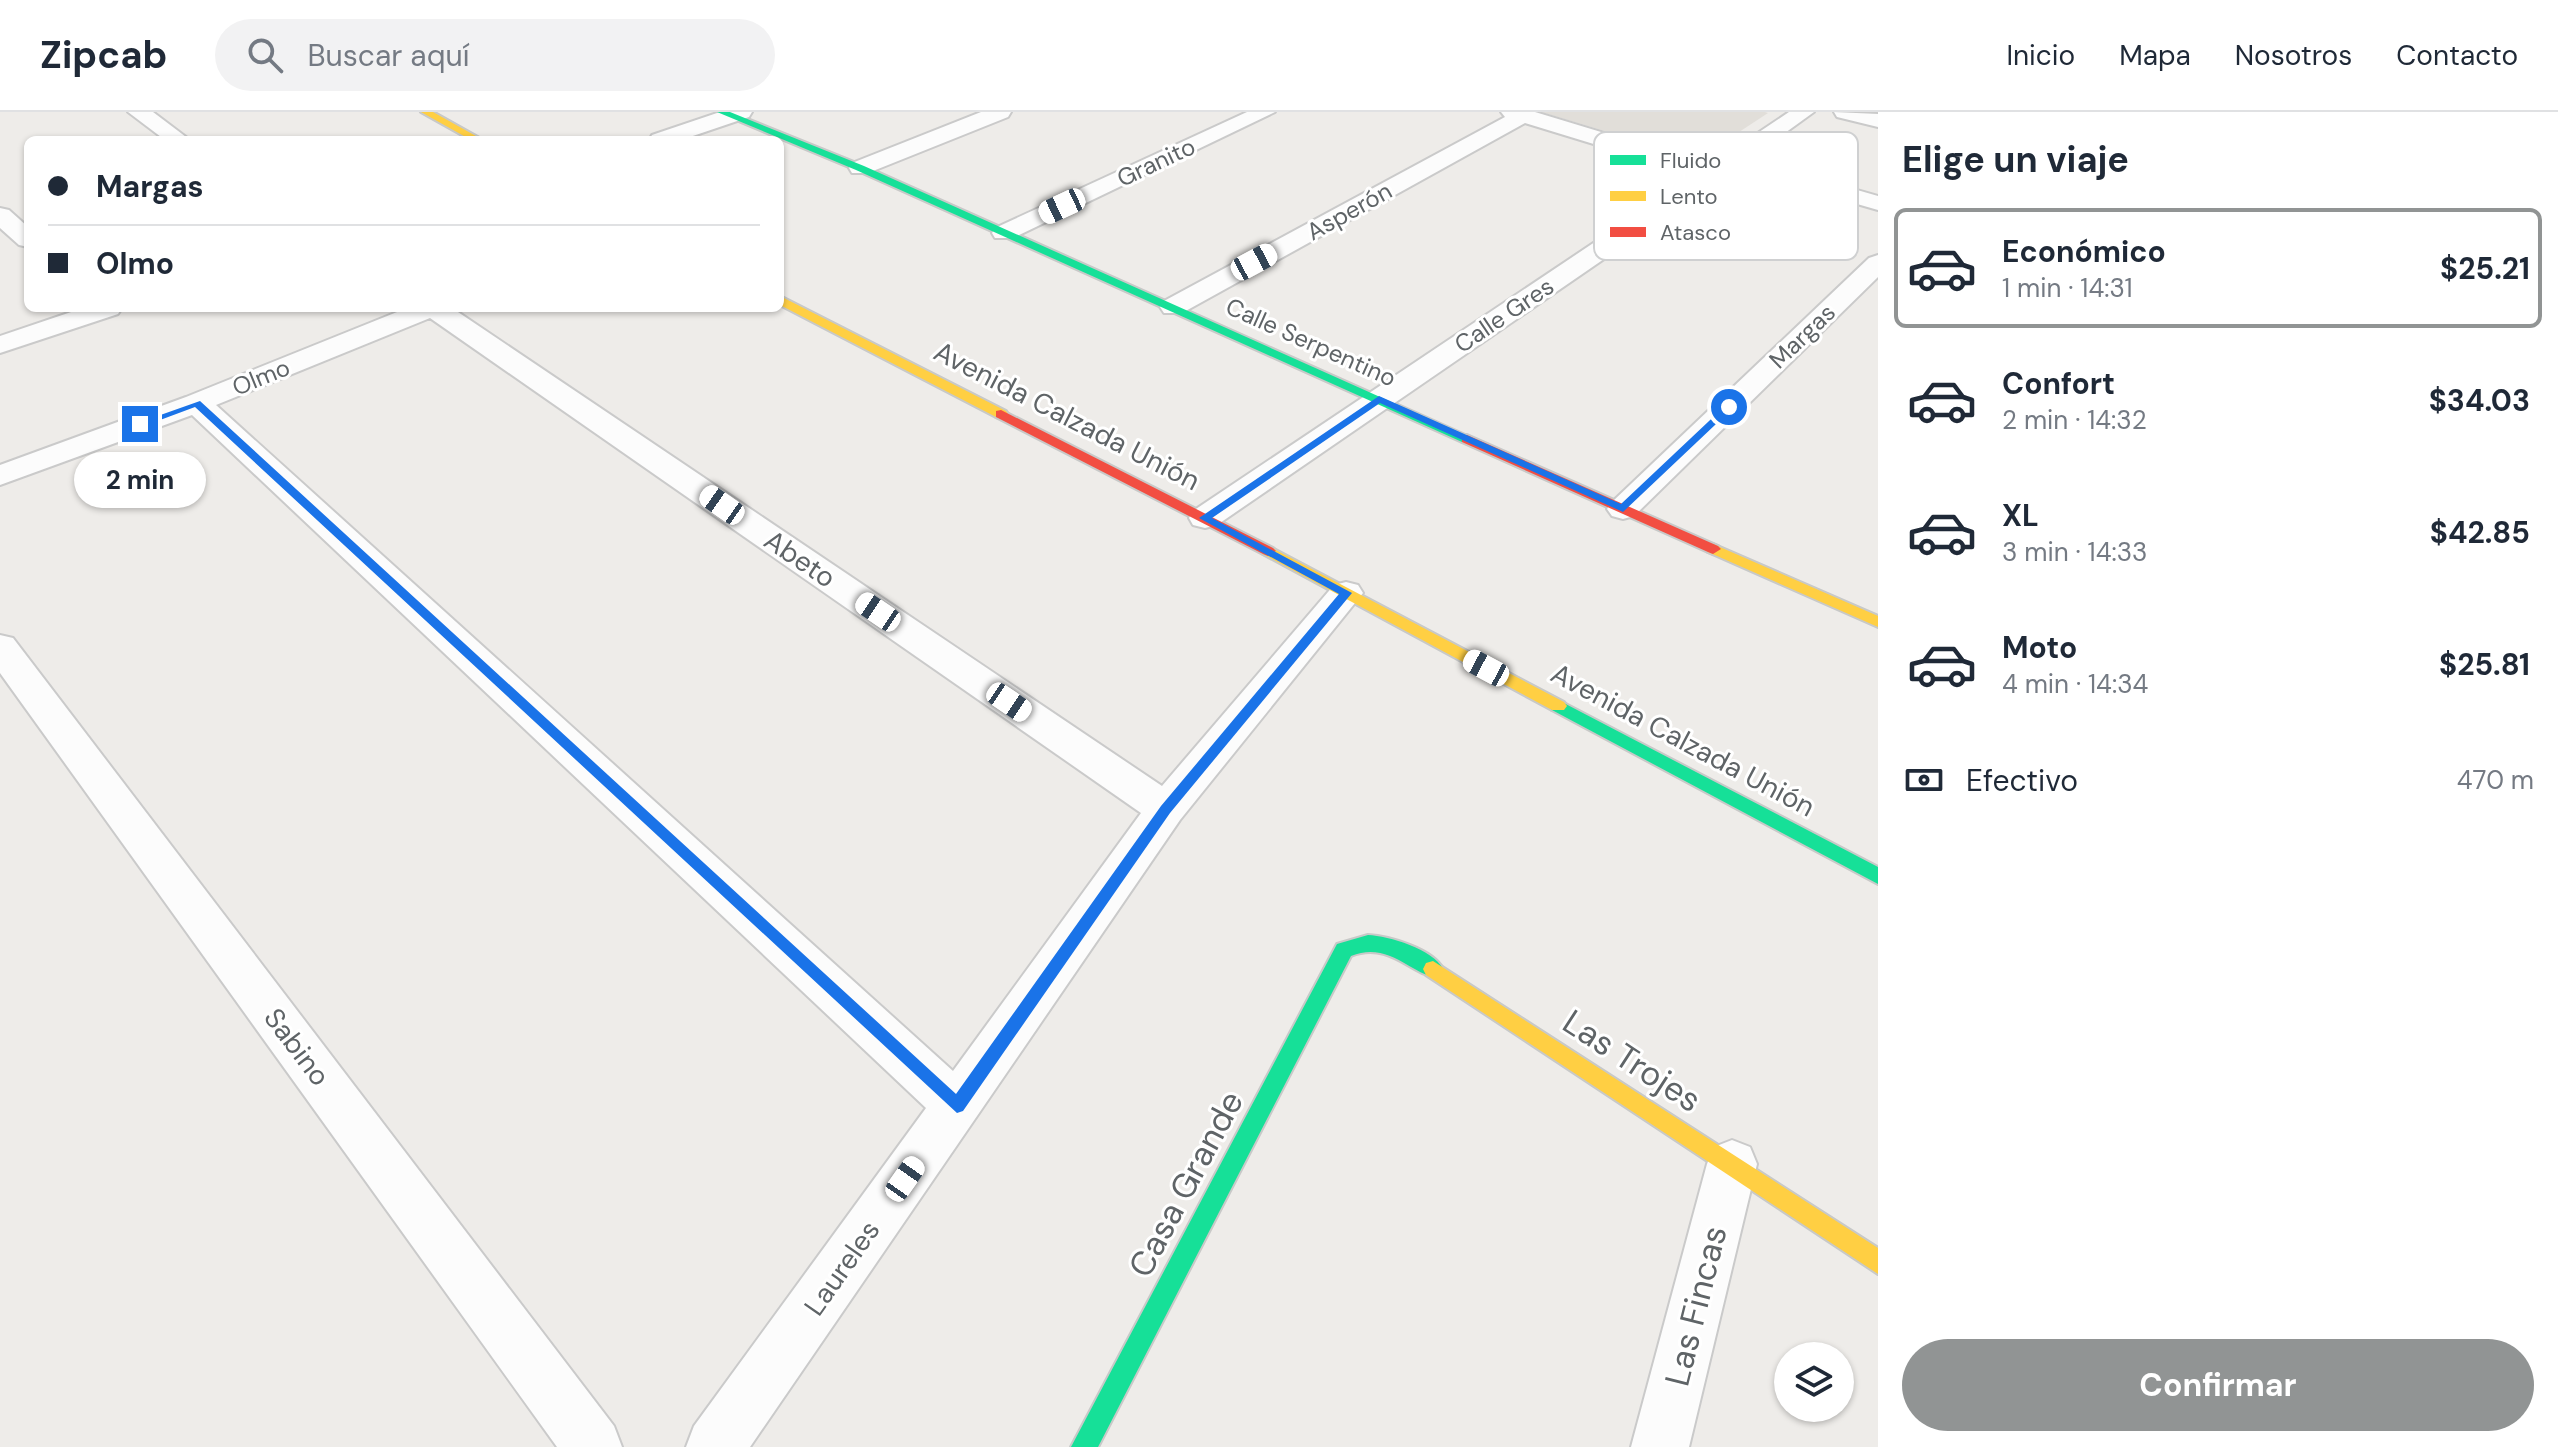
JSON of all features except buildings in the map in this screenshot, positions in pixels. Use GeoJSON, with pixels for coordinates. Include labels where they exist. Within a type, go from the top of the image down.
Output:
{"type":"FeatureCollection","features":[{"type":"Feature","properties":{"kind":"street"},"geometry":{"type":"LineString","coordinates":[[139,112],[173,136]]}},
{"type":"Feature","properties":{"kind":"street"},"geometry":{"type":"LineString","coordinates":[[426,112],[471,136]]}},
{"type":"Feature","properties":{"kind":"street"},"geometry":{"type":"LineString","coordinates":[[860,168],[1000,112]]}},
{"type":"Feature","properties":{"kind":"street","name":"Granito"},"geometry":{"type":"LineString","coordinates":[[1004,233],[1264,112]]}},
{"type":"Feature","properties":{"kind":"street","name":"Calle Gres"},"geometry":{"type":"LineString","coordinates":[[1774,132],[1803,112]]}},
{"type":"Feature","properties":{"kind":"street"},"geometry":{"type":"LineString","coordinates":[[1845,112],[1878,121]]}},
{"type":"Feature","properties":{"kind":"street"},"geometry":{"type":"LineString","coordinates":[[671,136],[731,113]]}},
{"type":"Feature","properties":{"kind":"street","name":"Calle Serpentino"},"geometry":{"type":"LineString","coordinates":[[731,113],[1878,622]]}},
{"type":"Feature","properties":{"kind":"street"},"geometry":{"type":"LineString","coordinates":[[1518,114],[1594,134]]}},
{"type":"Feature","properties":{"kind":"street","name":"Asperón"},"geometry":{"type":"LineString","coordinates":[[1173,307],[1518,114]]}},
{"type":"Feature","properties":{"kind":"street"},"geometry":{"type":"LineString","coordinates":[[1858,198],[1878,203]]}},
{"type":"Feature","properties":{"kind":"street"},"geometry":{"type":"LineString","coordinates":[[0,215],[24,236]]}},
{"type":"Feature","properties":{"kind":"street","name":"Calle Gres"},"geometry":{"type":"LineString","coordinates":[[1205,518],[1594,254]]}},
{"type":"Feature","properties":{"kind":"street","name":"Margas"},"geometry":{"type":"LineString","coordinates":[[1623,509],[1878,263]]}},
{"type":"Feature","properties":{"kind":"street","name":"Avenida Calzada Unión"},"geometry":{"type":"LineString","coordinates":[[784,302],[1205,518],[1878,876]]}},
{"type":"Feature","properties":{"kind":"street"},"geometry":{"type":"LineString","coordinates":[[0,345],[97,312]]}},
{"type":"Feature","properties":{"kind":"street","name":"Olmo"},"geometry":{"type":"LineString","coordinates":[[0,476],[196,403],[422,312]]}},
{"type":"Feature","properties":{"kind":"street","name":"Abeto"},"geometry":{"type":"LineString","coordinates":[[438,312],[1166,809]]}},
{"type":"Feature","properties":{"kind":"street"},"geometry":{"type":"LineString","coordinates":[[196,403],[957,1106]]}},
{"type":"Feature","properties":{"kind":"street","name":"Laureles"},"geometry":{"type":"LineString","coordinates":[[715,1447],[1166,809],[1346,593]]}},
{"type":"Feature","properties":{"kind":"street","name":"Sabino"},"geometry":{"type":"LineString","coordinates":[[0,647],[593,1447]]}},
{"type":"Feature","properties":{"kind":"street","name":"Las Trojes"},"geometry":{"type":"LineString","coordinates":[[1344,950],[1365,941],[1386,943],[1409,953],[1878,1262]]}},
{"type":"Feature","properties":{"kind":"street","name":"Casa Grande"},"geometry":{"type":"LineString","coordinates":[[1084,1447],[1344,950]]}},
{"type":"Feature","properties":{"kind":"street","name":"Las Fincas"},"geometry":{"type":"LineString","coordinates":[[1660,1447],[1732,1164]]}},
{"type":"Feature","properties":{"kind":"shaded area"},"geometry":{"type":"Polygon","coordinates":[[[1541,112],[1768,113],[1739,132],[1608,132],[1541,112]]]}},
{"type":"Feature","properties":{"kind":"traffic: fast"},"geometry":{"type":"LineString","coordinates":[[722,112],[781,136]]}},
{"type":"Feature","properties":{"kind":"traffic: fast"},"geometry":{"type":"LineString","coordinates":[[784,137],[860,168],[1467,439]]}},
{"type":"Feature","properties":{"kind":"traffic: fast"},"geometry":{"type":"LineString","coordinates":[[1558,706],[1878,876]]}},
{"type":"Feature","properties":{"kind":"traffic: fast"},"geometry":{"type":"LineString","coordinates":[[1084,1447],[1344,950],[1368,943],[1391,946],[1433,969]]}},
{"type":"Feature","properties":{"kind":"traffic: slow"},"geometry":{"type":"LineString","coordinates":[[426,112],[471,136]]}},
{"type":"Feature","properties":{"kind":"traffic: slow"},"geometry":{"type":"LineString","coordinates":[[784,302],[1001,414]]}},
{"type":"Feature","properties":{"kind":"traffic: slow"},"geometry":{"type":"LineString","coordinates":[[1713,549],[1878,622]]}},
{"type":"Feature","properties":{"kind":"traffic: slow"},"geometry":{"type":"LineString","coordinates":[[1268,551],[1558,706]]}},
{"type":"Feature","properties":{"kind":"traffic: slow"},"geometry":{"type":"LineString","coordinates":[[1433,969],[1878,1262]]}},
{"type":"Feature","properties":{"kind":"traffic: jam"},"geometry":{"type":"LineString","coordinates":[[1001,414],[1268,551]]}},
{"type":"Feature","properties":{"kind":"traffic: jam"},"geometry":{"type":"LineString","coordinates":[[1467,439],[1713,549]]}},
{"type":"Feature","properties":{"kind":"route"},"geometry":{"type":"LineString","coordinates":[[140,424],[196,403],[957,1106],[1166,809],[1346,593],[1205,518],[1379,399],[1623,509],[1729,407]]}}]}
